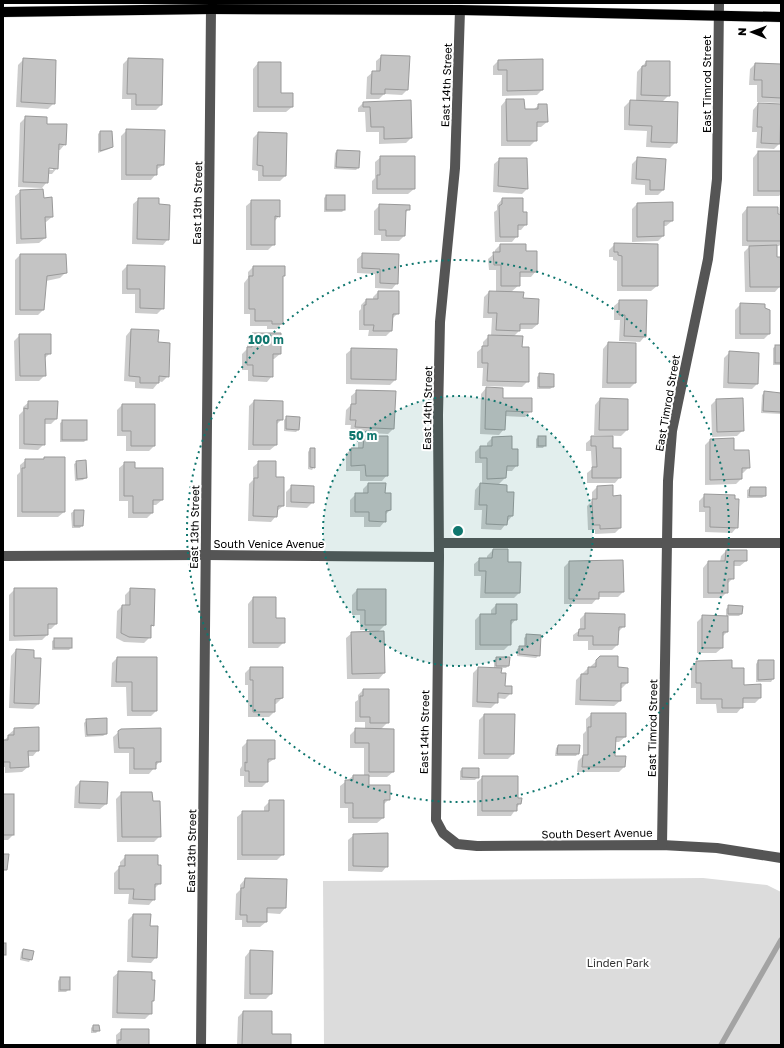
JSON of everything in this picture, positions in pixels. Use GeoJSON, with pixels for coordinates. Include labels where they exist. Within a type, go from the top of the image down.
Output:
{"type":"FeatureCollection","features":[{"type":"Feature","properties":{"kind":"main road"},"geometry":{"type":"LineString","coordinates":[[3,12],[210,9],[460,10],[781,17]]}},
{"type":"Feature","properties":{"kind":"street","name":"East Timrod Street"},"geometry":{"type":"LineString","coordinates":[[662,844],[668,481],[672,431],[708,259],[717,179],[719,3]]}},
{"type":"Feature","properties":{"kind":"street","name":"East 13th Street"},"geometry":{"type":"LineString","coordinates":[[201,1045],[210,9]]}},
{"type":"Feature","properties":{"kind":"street","name":"East 14th Street"},"geometry":{"type":"LineString","coordinates":[[435,808],[439,557],[438,415],[440,322],[455,168],[460,10]]}},
{"type":"Feature","properties":{"kind":"street"},"geometry":{"type":"LineString","coordinates":[[439,543],[781,543]]}},
{"type":"Feature","properties":{"kind":"street","name":"South Venice Avenue"},"geometry":{"type":"LineString","coordinates":[[3,556],[206,555],[439,557]]}},
{"type":"Feature","properties":{"kind":"street","name":"South Desert Avenue"},"geometry":{"type":"LineString","coordinates":[[435,808],[436,820],[443,833],[457,844],[476,846],[662,844],[716,848],[781,858]]}},
{"type":"Feature","properties":{"kind":"green space","name":"Linden Park"},"geometry":{"type":"Polygon","coordinates":[[[703,878],[767,885],[781,892],[781,1045],[324,1045],[323,881],[703,878]]]}},
{"type":"Feature","properties":{"kind":"building"},"geometry":{"type":"Polygon","coordinates":[[[381,55],[410,56],[408,90],[385,89],[385,94],[371,94],[372,71],[380,71],[381,55]]]}},
{"type":"Feature","properties":{"kind":"building"},"geometry":{"type":"Polygon","coordinates":[[[23,58],[56,60],[55,104],[21,102],[23,58]]]}},
{"type":"Feature","properties":{"kind":"building"},"geometry":{"type":"Polygon","coordinates":[[[128,58],[163,59],[162,105],[136,105],[136,94],[127,94],[128,58]]]}},
{"type":"Feature","properties":{"kind":"building"},"geometry":{"type":"Polygon","coordinates":[[[543,59],[543,90],[507,91],[507,70],[498,70],[498,60],[543,59]]]}},
{"type":"Feature","properties":{"kind":"building"},"geometry":{"type":"Polygon","coordinates":[[[646,61],[670,61],[670,96],[641,95],[642,66],[646,66],[646,61]]]}},
{"type":"Feature","properties":{"kind":"building"},"geometry":{"type":"Polygon","coordinates":[[[258,62],[281,62],[281,93],[293,93],[293,107],[258,107],[258,62]]]}},
{"type":"Feature","properties":{"kind":"building"},"geometry":{"type":"Polygon","coordinates":[[[755,63],[781,64],[781,98],[762,97],[762,80],[754,80],[755,63]]]}},
{"type":"Feature","properties":{"kind":"building"},"geometry":{"type":"Polygon","coordinates":[[[506,99],[524,99],[525,109],[538,109],[538,104],[547,104],[548,122],[537,122],[537,141],[507,141],[506,99]]]}},
{"type":"Feature","properties":{"kind":"building"},"geometry":{"type":"Polygon","coordinates":[[[411,100],[412,138],[384,139],[384,127],[371,127],[370,107],[363,107],[363,102],[411,100]]]}},
{"type":"Feature","properties":{"kind":"building"},"geometry":{"type":"Polygon","coordinates":[[[630,100],[678,102],[677,143],[651,142],[652,126],[629,125],[630,100]]]}},
{"type":"Feature","properties":{"kind":"building"},"geometry":{"type":"Polygon","coordinates":[[[758,103],[781,104],[780,144],[761,143],[762,127],[757,127],[758,103]]]}},
{"type":"Feature","properties":{"kind":"building"},"geometry":{"type":"Polygon","coordinates":[[[25,116],[47,117],[47,124],[67,124],[66,145],[59,144],[58,169],[49,168],[48,183],[23,182],[25,116]]]}},
{"type":"Feature","properties":{"kind":"building"},"geometry":{"type":"Polygon","coordinates":[[[126,129],[165,130],[164,165],[157,165],[157,175],[126,175],[126,129]]]}},
{"type":"Feature","properties":{"kind":"building"},"geometry":{"type":"Polygon","coordinates":[[[100,131],[112,131],[113,147],[100,151],[100,131]]]}},
{"type":"Feature","properties":{"kind":"building"},"geometry":{"type":"Polygon","coordinates":[[[258,132],[287,133],[286,176],[263,176],[263,166],[257,165],[258,132]]]}},
{"type":"Feature","properties":{"kind":"building"},"geometry":{"type":"Polygon","coordinates":[[[337,150],[360,151],[359,168],[336,167],[337,150]]]}},
{"type":"Feature","properties":{"kind":"building"},"geometry":{"type":"Polygon","coordinates":[[[758,151],[781,151],[781,191],[758,191],[758,151]]]}},
{"type":"Feature","properties":{"kind":"building"},"geometry":{"type":"Polygon","coordinates":[[[380,156],[415,156],[415,189],[377,189],[377,175],[380,175],[380,156]]]}},
{"type":"Feature","properties":{"kind":"building"},"geometry":{"type":"Polygon","coordinates":[[[637,157],[666,159],[664,190],[650,190],[650,180],[636,179],[637,157]]]}},
{"type":"Feature","properties":{"kind":"building"},"geometry":{"type":"Polygon","coordinates":[[[499,158],[527,158],[528,189],[498,186],[499,158]]]}},
{"type":"Feature","properties":{"kind":"building"},"geometry":{"type":"Polygon","coordinates":[[[43,189],[44,198],[52,197],[53,217],[45,217],[46,238],[21,239],[20,190],[43,189]]]}},
{"type":"Feature","properties":{"kind":"building"},"geometry":{"type":"Polygon","coordinates":[[[326,195],[345,195],[345,210],[326,210],[326,195]]]}},
{"type":"Feature","properties":{"kind":"building"},"geometry":{"type":"Polygon","coordinates":[[[138,198],[159,198],[159,204],[170,205],[169,240],[137,239],[138,198]]]}},
{"type":"Feature","properties":{"kind":"building"},"geometry":{"type":"Polygon","coordinates":[[[502,198],[523,198],[523,212],[527,212],[527,225],[518,225],[518,237],[500,237],[499,206],[502,204],[502,198]]]}},
{"type":"Feature","properties":{"kind":"building"},"geometry":{"type":"Polygon","coordinates":[[[251,200],[280,200],[280,217],[275,216],[275,245],[251,245],[251,200]]]}},
{"type":"Feature","properties":{"kind":"building"},"geometry":{"type":"Polygon","coordinates":[[[673,202],[673,221],[664,221],[664,236],[637,237],[637,203],[673,202]]]}},
{"type":"Feature","properties":{"kind":"building"},"geometry":{"type":"Polygon","coordinates":[[[379,204],[410,205],[410,210],[406,210],[405,236],[386,236],[386,230],[379,230],[379,204]]]}},
{"type":"Feature","properties":{"kind":"building"},"geometry":{"type":"Polygon","coordinates":[[[747,207],[778,207],[778,214],[781,214],[781,241],[747,241],[747,207]]]}},
{"type":"Feature","properties":{"kind":"building"},"geometry":{"type":"Polygon","coordinates":[[[614,243],[658,244],[658,286],[622,286],[622,256],[618,255],[618,252],[614,252],[614,243]]]}},
{"type":"Feature","properties":{"kind":"building"},"geometry":{"type":"Polygon","coordinates":[[[500,244],[526,244],[526,251],[537,251],[537,272],[520,272],[520,286],[501,286],[501,265],[494,265],[493,252],[500,252],[500,244]]]}},
{"type":"Feature","properties":{"kind":"building"},"geometry":{"type":"Polygon","coordinates":[[[777,245],[777,257],[781,257],[781,287],[750,287],[749,246],[777,245]]]}},
{"type":"Feature","properties":{"kind":"building"},"geometry":{"type":"Polygon","coordinates":[[[362,253],[399,254],[398,284],[380,283],[380,269],[362,268],[362,253]]]}},
{"type":"Feature","properties":{"kind":"building"},"geometry":{"type":"Polygon","coordinates":[[[20,254],[66,254],[67,273],[47,276],[44,310],[20,310],[20,254]]]}},
{"type":"Feature","properties":{"kind":"building"},"geometry":{"type":"Polygon","coordinates":[[[127,265],[165,266],[164,309],[140,308],[140,289],[127,289],[127,265]]]}},
{"type":"Feature","properties":{"kind":"building"},"geometry":{"type":"Polygon","coordinates":[[[253,266],[285,266],[285,276],[283,276],[283,324],[272,324],[272,321],[255,321],[255,309],[249,309],[249,276],[253,276],[253,266]]]}},
{"type":"Feature","properties":{"kind":"building"},"geometry":{"type":"Polygon","coordinates":[[[378,291],[399,291],[399,314],[393,314],[392,331],[373,331],[374,325],[364,325],[364,305],[366,305],[366,299],[378,299],[378,291]]]}},
{"type":"Feature","properties":{"kind":"building"},"geometry":{"type":"Polygon","coordinates":[[[489,291],[524,292],[523,298],[539,299],[538,324],[520,324],[520,331],[496,330],[497,313],[488,313],[489,291]]]}},
{"type":"Feature","properties":{"kind":"building"},"geometry":{"type":"Polygon","coordinates":[[[619,300],[647,300],[646,337],[624,336],[625,315],[619,315],[619,300]]]}},
{"type":"Feature","properties":{"kind":"building"},"geometry":{"type":"Polygon","coordinates":[[[740,303],[765,304],[765,308],[770,310],[770,334],[740,334],[740,303]]]}},
{"type":"Feature","properties":{"kind":"building"},"geometry":{"type":"Polygon","coordinates":[[[131,329],[159,330],[158,342],[170,343],[169,377],[159,376],[159,383],[140,383],[140,377],[129,376],[131,329]]]}},
{"type":"Feature","properties":{"kind":"building"},"geometry":{"type":"Polygon","coordinates":[[[252,333],[281,333],[281,354],[273,354],[273,377],[253,376],[253,365],[247,365],[247,347],[252,347],[252,333]]]}},
{"type":"Feature","properties":{"kind":"building"},"geometry":{"type":"Polygon","coordinates":[[[19,334],[51,334],[51,354],[45,354],[46,376],[20,376],[19,334]]]}},
{"type":"Feature","properties":{"kind":"building"},"geometry":{"type":"Polygon","coordinates":[[[488,335],[523,336],[522,347],[529,347],[529,382],[487,381],[488,363],[482,363],[482,346],[488,346],[488,335]]]}},
{"type":"Feature","properties":{"kind":"building"},"geometry":{"type":"Polygon","coordinates":[[[608,342],[636,343],[636,383],[607,383],[608,342]]]}},
{"type":"Feature","properties":{"kind":"building"},"geometry":{"type":"Polygon","coordinates":[[[775,345],[781,345],[781,363],[775,363],[775,345]]]}},
{"type":"Feature","properties":{"kind":"building"},"geometry":{"type":"Polygon","coordinates":[[[351,348],[397,349],[396,380],[351,379],[351,348]]]}},
{"type":"Feature","properties":{"kind":"building"},"geometry":{"type":"Polygon","coordinates":[[[729,351],[759,353],[758,384],[728,383],[729,351]]]}},
{"type":"Feature","properties":{"kind":"building"},"geometry":{"type":"Polygon","coordinates":[[[539,373],[554,374],[554,387],[539,387],[539,373]]]}},
{"type":"Feature","properties":{"kind":"building"},"geometry":{"type":"Polygon","coordinates":[[[486,387],[503,388],[503,398],[532,398],[532,412],[506,411],[505,430],[485,429],[486,387]]]}},
{"type":"Feature","properties":{"kind":"building"},"geometry":{"type":"Polygon","coordinates":[[[356,390],[396,391],[394,429],[355,427],[356,420],[350,420],[351,404],[356,404],[356,390]]]}},
{"type":"Feature","properties":{"kind":"building"},"geometry":{"type":"Polygon","coordinates":[[[764,391],[781,393],[781,412],[763,411],[764,391]]]}},
{"type":"Feature","properties":{"kind":"building"},"geometry":{"type":"Polygon","coordinates":[[[600,398],[628,399],[628,430],[599,430],[600,398]]]}},
{"type":"Feature","properties":{"kind":"building"},"geometry":{"type":"Polygon","coordinates":[[[743,398],[744,431],[717,432],[716,399],[743,398]]]}},
{"type":"Feature","properties":{"kind":"building"},"geometry":{"type":"Polygon","coordinates":[[[254,400],[283,401],[283,420],[277,420],[277,445],[253,445],[254,400]]]}},
{"type":"Feature","properties":{"kind":"building"},"geometry":{"type":"Polygon","coordinates":[[[28,401],[58,401],[57,419],[45,419],[45,445],[24,444],[24,408],[28,409],[28,401]]]}},
{"type":"Feature","properties":{"kind":"building"},"geometry":{"type":"Polygon","coordinates":[[[122,404],[155,404],[155,446],[131,446],[131,431],[122,431],[122,404]]]}},
{"type":"Feature","properties":{"kind":"building"},"geometry":{"type":"Polygon","coordinates":[[[286,416],[300,417],[299,430],[286,429],[286,416]]]}},
{"type":"Feature","properties":{"kind":"building"},"geometry":{"type":"Polygon","coordinates":[[[62,420],[87,420],[87,440],[62,440],[62,420]]]}},
{"type":"Feature","properties":{"kind":"building"},"geometry":{"type":"Polygon","coordinates":[[[364,436],[388,436],[388,476],[366,476],[365,465],[351,466],[351,448],[363,448],[364,436]]]}},
{"type":"Feature","properties":{"kind":"building"},"geometry":{"type":"Polygon","coordinates":[[[512,436],[512,449],[518,449],[518,466],[507,466],[506,478],[487,479],[487,458],[480,458],[480,446],[492,446],[492,437],[512,436]]]}},
{"type":"Feature","properties":{"kind":"building"},"geometry":{"type":"Polygon","coordinates":[[[538,436],[546,436],[546,446],[538,446],[538,436]]]}},
{"type":"Feature","properties":{"kind":"building"},"geometry":{"type":"Polygon","coordinates":[[[591,436],[613,436],[613,448],[621,448],[621,478],[592,478],[592,467],[597,467],[596,446],[591,446],[591,436]]]}},
{"type":"Feature","properties":{"kind":"building"},"geometry":{"type":"Polygon","coordinates":[[[734,438],[734,450],[749,450],[750,468],[742,468],[742,479],[710,480],[710,439],[734,438]]]}},
{"type":"Feature","properties":{"kind":"building"},"geometry":{"type":"Polygon","coordinates":[[[310,448],[315,448],[315,468],[310,467],[310,448]]]}},
{"type":"Feature","properties":{"kind":"building"},"geometry":{"type":"Polygon","coordinates":[[[44,457],[65,457],[65,512],[22,512],[22,468],[25,468],[25,459],[44,459],[44,457]]]}},
{"type":"Feature","properties":{"kind":"building"},"geometry":{"type":"Polygon","coordinates":[[[86,460],[87,478],[77,479],[76,461],[86,460]]]}},
{"type":"Feature","properties":{"kind":"building"},"geometry":{"type":"Polygon","coordinates":[[[258,461],[276,461],[276,477],[284,477],[284,506],[278,506],[277,517],[253,516],[254,478],[258,478],[258,461]]]}},
{"type":"Feature","properties":{"kind":"building"},"geometry":{"type":"Polygon","coordinates":[[[124,462],[135,462],[135,468],[163,468],[163,500],[153,500],[153,513],[133,513],[133,496],[124,496],[124,462]]]}},
{"type":"Feature","properties":{"kind":"building"},"geometry":{"type":"Polygon","coordinates":[[[368,483],[386,483],[385,493],[391,493],[391,510],[386,511],[386,522],[369,521],[369,512],[355,512],[355,493],[368,493],[368,483]]]}},
{"type":"Feature","properties":{"kind":"building"},"geometry":{"type":"Polygon","coordinates":[[[480,483],[507,485],[507,492],[514,492],[513,516],[508,516],[507,525],[486,524],[487,505],[479,505],[480,483]]]}},
{"type":"Feature","properties":{"kind":"building"},"geometry":{"type":"Polygon","coordinates":[[[291,485],[314,486],[314,503],[291,502],[291,485]]]}},
{"type":"Feature","properties":{"kind":"building"},"geometry":{"type":"Polygon","coordinates":[[[613,485],[613,496],[621,495],[621,528],[600,529],[600,525],[593,525],[592,499],[597,499],[597,486],[613,485]]]}},
{"type":"Feature","properties":{"kind":"building"},"geometry":{"type":"Polygon","coordinates":[[[750,487],[766,487],[766,496],[749,496],[750,487]]]}},
{"type":"Feature","properties":{"kind":"building"},"geometry":{"type":"Polygon","coordinates":[[[704,494],[735,495],[735,499],[739,499],[738,528],[710,527],[710,507],[704,507],[704,494]]]}},
{"type":"Feature","properties":{"kind":"building"},"geometry":{"type":"Polygon","coordinates":[[[74,510],[84,510],[83,526],[74,526],[74,510]]]}},
{"type":"Feature","properties":{"kind":"building"},"geometry":{"type":"Polygon","coordinates":[[[493,549],[508,549],[508,562],[521,562],[520,593],[485,593],[486,571],[479,571],[479,558],[492,558],[493,549]]]}},
{"type":"Feature","properties":{"kind":"building"},"geometry":{"type":"Polygon","coordinates":[[[726,550],[747,550],[747,561],[734,561],[734,579],[728,579],[728,593],[708,593],[708,561],[725,561],[726,550]]]}},
{"type":"Feature","properties":{"kind":"building"},"geometry":{"type":"Polygon","coordinates":[[[623,560],[624,592],[599,592],[599,599],[569,599],[569,561],[623,560]]]}},
{"type":"Feature","properties":{"kind":"building"},"geometry":{"type":"Polygon","coordinates":[[[14,588],[57,588],[57,624],[48,624],[48,635],[14,636],[14,588]]]}},
{"type":"Feature","properties":{"kind":"building"},"geometry":{"type":"Polygon","coordinates":[[[130,588],[155,589],[154,626],[151,625],[151,638],[129,637],[121,633],[122,605],[130,605],[130,588]]]}},
{"type":"Feature","properties":{"kind":"building"},"geometry":{"type":"Polygon","coordinates":[[[357,589],[386,589],[386,625],[365,625],[365,610],[357,610],[357,589]]]}},
{"type":"Feature","properties":{"kind":"building"},"geometry":{"type":"Polygon","coordinates":[[[253,597],[276,597],[276,618],[285,618],[285,643],[253,643],[253,597]]]}},
{"type":"Feature","properties":{"kind":"building"},"geometry":{"type":"Polygon","coordinates":[[[496,604],[517,604],[517,620],[511,620],[511,645],[480,645],[480,614],[496,614],[496,604]]]}},
{"type":"Feature","properties":{"kind":"building"},"geometry":{"type":"Polygon","coordinates":[[[728,605],[743,606],[742,614],[728,614],[728,605]]]}},
{"type":"Feature","properties":{"kind":"building"},"geometry":{"type":"Polygon","coordinates":[[[585,613],[625,614],[625,627],[619,627],[618,645],[593,645],[593,636],[578,636],[579,629],[585,629],[585,613]]]}},
{"type":"Feature","properties":{"kind":"building"},"geometry":{"type":"Polygon","coordinates":[[[702,615],[728,616],[728,632],[723,632],[723,648],[702,648],[702,615]]]}},
{"type":"Feature","properties":{"kind":"building"},"geometry":{"type":"Polygon","coordinates":[[[384,631],[385,673],[352,674],[351,632],[384,631]]]}},
{"type":"Feature","properties":{"kind":"building"},"geometry":{"type":"Polygon","coordinates":[[[526,634],[541,635],[540,656],[519,654],[519,646],[526,646],[526,634]]]}},
{"type":"Feature","properties":{"kind":"building"},"geometry":{"type":"Polygon","coordinates":[[[54,638],[72,638],[72,648],[54,648],[54,638]]]}},
{"type":"Feature","properties":{"kind":"building"},"geometry":{"type":"Polygon","coordinates":[[[16,649],[34,650],[34,658],[41,658],[39,704],[14,703],[16,649]]]}},
{"type":"Feature","properties":{"kind":"building"},"geometry":{"type":"Polygon","coordinates":[[[600,656],[618,656],[618,667],[628,668],[628,683],[621,683],[621,701],[580,700],[581,674],[588,674],[588,667],[596,667],[596,660],[600,656]]]}},
{"type":"Feature","properties":{"kind":"building"},"geometry":{"type":"Polygon","coordinates":[[[117,657],[157,657],[157,711],[132,711],[132,682],[116,682],[117,657]]]}},
{"type":"Feature","properties":{"kind":"building"},"geometry":{"type":"Polygon","coordinates":[[[496,657],[510,657],[509,666],[496,666],[496,657]]]}},
{"type":"Feature","properties":{"kind":"building"},"geometry":{"type":"Polygon","coordinates":[[[732,660],[732,668],[744,668],[744,685],[761,684],[761,698],[743,698],[743,708],[722,708],[722,699],[701,699],[701,683],[696,683],[696,661],[732,660]]]}},
{"type":"Feature","properties":{"kind":"building"},"geometry":{"type":"Polygon","coordinates":[[[758,660],[774,660],[774,679],[758,680],[758,660]]]}},
{"type":"Feature","properties":{"kind":"building"},"geometry":{"type":"Polygon","coordinates":[[[250,667],[283,667],[283,698],[275,699],[275,712],[253,712],[253,680],[250,680],[250,667]]]}},
{"type":"Feature","properties":{"kind":"building"},"geometry":{"type":"Polygon","coordinates":[[[478,667],[502,668],[501,673],[506,673],[505,686],[512,686],[512,694],[498,693],[498,703],[477,702],[478,667]]]}},
{"type":"Feature","properties":{"kind":"building"},"geometry":{"type":"Polygon","coordinates":[[[363,689],[389,689],[389,723],[370,723],[370,717],[360,717],[360,696],[363,696],[363,689]]]}},
{"type":"Feature","properties":{"kind":"building"},"geometry":{"type":"Polygon","coordinates":[[[591,713],[626,713],[626,737],[616,737],[615,756],[626,756],[625,767],[582,767],[583,755],[588,755],[588,727],[591,727],[591,713]]]}},
{"type":"Feature","properties":{"kind":"building"},"geometry":{"type":"Polygon","coordinates":[[[484,714],[515,714],[514,754],[484,754],[484,714]]]}},
{"type":"Feature","properties":{"kind":"building"},"geometry":{"type":"Polygon","coordinates":[[[107,718],[107,734],[87,735],[86,719],[107,718]]]}},
{"type":"Feature","properties":{"kind":"building"},"geometry":{"type":"Polygon","coordinates":[[[39,727],[39,751],[28,751],[29,767],[10,768],[10,762],[3,762],[3,740],[8,740],[8,735],[14,735],[14,728],[39,727]]]}},
{"type":"Feature","properties":{"kind":"building"},"geometry":{"type":"Polygon","coordinates":[[[161,728],[161,762],[156,762],[156,769],[134,769],[134,748],[119,748],[118,731],[121,729],[161,728]]]}},
{"type":"Feature","properties":{"kind":"building"},"geometry":{"type":"Polygon","coordinates":[[[355,728],[394,729],[394,772],[369,772],[369,743],[355,743],[355,728]]]}},
{"type":"Feature","properties":{"kind":"building"},"geometry":{"type":"Polygon","coordinates":[[[247,740],[275,740],[275,759],[268,759],[268,782],[249,782],[249,771],[245,771],[245,762],[247,763],[247,740]]]}},
{"type":"Feature","properties":{"kind":"building"},"geometry":{"type":"Polygon","coordinates":[[[558,745],[580,745],[579,754],[557,754],[558,745]]]}},
{"type":"Feature","properties":{"kind":"building"},"geometry":{"type":"Polygon","coordinates":[[[462,768],[479,768],[479,778],[462,777],[462,768]]]}},
{"type":"Feature","properties":{"kind":"building"},"geometry":{"type":"Polygon","coordinates":[[[353,775],[369,775],[369,785],[390,785],[390,800],[384,800],[384,818],[353,818],[353,803],[345,803],[345,780],[353,780],[353,775]]]}},
{"type":"Feature","properties":{"kind":"building"},"geometry":{"type":"Polygon","coordinates":[[[482,776],[518,776],[518,798],[522,798],[521,804],[517,804],[517,811],[482,811],[482,776]]]}},
{"type":"Feature","properties":{"kind":"building"},"geometry":{"type":"Polygon","coordinates":[[[80,781],[108,782],[107,804],[79,803],[80,781]]]}},
{"type":"Feature","properties":{"kind":"building"},"geometry":{"type":"Polygon","coordinates":[[[121,792],[152,792],[153,801],[160,801],[161,837],[122,837],[121,792]]]}},
{"type":"Feature","properties":{"kind":"building"},"geometry":{"type":"Polygon","coordinates":[[[3,794],[14,794],[14,835],[3,835],[3,794]]]}},
{"type":"Feature","properties":{"kind":"building"},"geometry":{"type":"Polygon","coordinates":[[[269,800],[284,800],[284,855],[242,855],[242,811],[269,811],[269,800]]]}},
{"type":"Feature","properties":{"kind":"building"},"geometry":{"type":"Polygon","coordinates":[[[388,833],[388,867],[353,866],[353,834],[388,833]]]}},
{"type":"Feature","properties":{"kind":"building"},"geometry":{"type":"Polygon","coordinates":[[[3,854],[9,854],[7,870],[3,870],[3,854]]]}},
{"type":"Feature","properties":{"kind":"building"},"geometry":{"type":"Polygon","coordinates":[[[125,855],[158,855],[158,865],[161,865],[161,884],[155,884],[155,900],[133,899],[134,889],[119,889],[119,866],[125,866],[125,855]]]}},
{"type":"Feature","properties":{"kind":"building"},"geometry":{"type":"Polygon","coordinates":[[[245,878],[287,879],[286,908],[267,908],[267,922],[247,922],[247,915],[240,915],[241,888],[244,888],[245,878]]]}},
{"type":"Feature","properties":{"kind":"building"},"geometry":{"type":"Polygon","coordinates":[[[133,914],[151,914],[150,926],[158,926],[157,958],[132,957],[133,914]]]}},
{"type":"Feature","properties":{"kind":"building"},"geometry":{"type":"Polygon","coordinates":[[[3,943],[6,943],[6,955],[3,955],[3,943]]]}},
{"type":"Feature","properties":{"kind":"building"},"geometry":{"type":"Polygon","coordinates":[[[23,949],[34,951],[32,960],[22,958],[23,949]]]}},
{"type":"Feature","properties":{"kind":"building"},"geometry":{"type":"Polygon","coordinates":[[[250,950],[273,951],[272,994],[250,994],[250,950]]]}},
{"type":"Feature","properties":{"kind":"building"},"geometry":{"type":"Polygon","coordinates":[[[118,971],[152,972],[152,980],[155,980],[152,1014],[117,1013],[118,971]]]}},
{"type":"Feature","properties":{"kind":"building"},"geometry":{"type":"Polygon","coordinates":[[[60,977],[70,977],[70,990],[60,990],[60,977]]]}},
{"type":"Feature","properties":{"kind":"building"},"geometry":{"type":"Polygon","coordinates":[[[243,1011],[272,1011],[272,1034],[291,1034],[291,1045],[242,1045],[243,1011]]]}},
{"type":"Feature","properties":{"kind":"building"},"geometry":{"type":"Polygon","coordinates":[[[93,1025],[99,1025],[100,1031],[93,1031],[93,1025]]]}},
{"type":"Feature","properties":{"kind":"building"},"geometry":{"type":"Polygon","coordinates":[[[121,1029],[149,1029],[149,1045],[118,1045],[118,1040],[121,1040],[121,1029]]]}},
{"type":"Feature","properties":{"kind":"waterway"},"geometry":{"type":"LineString","coordinates":[[721,1045],[781,940]]}}]}
